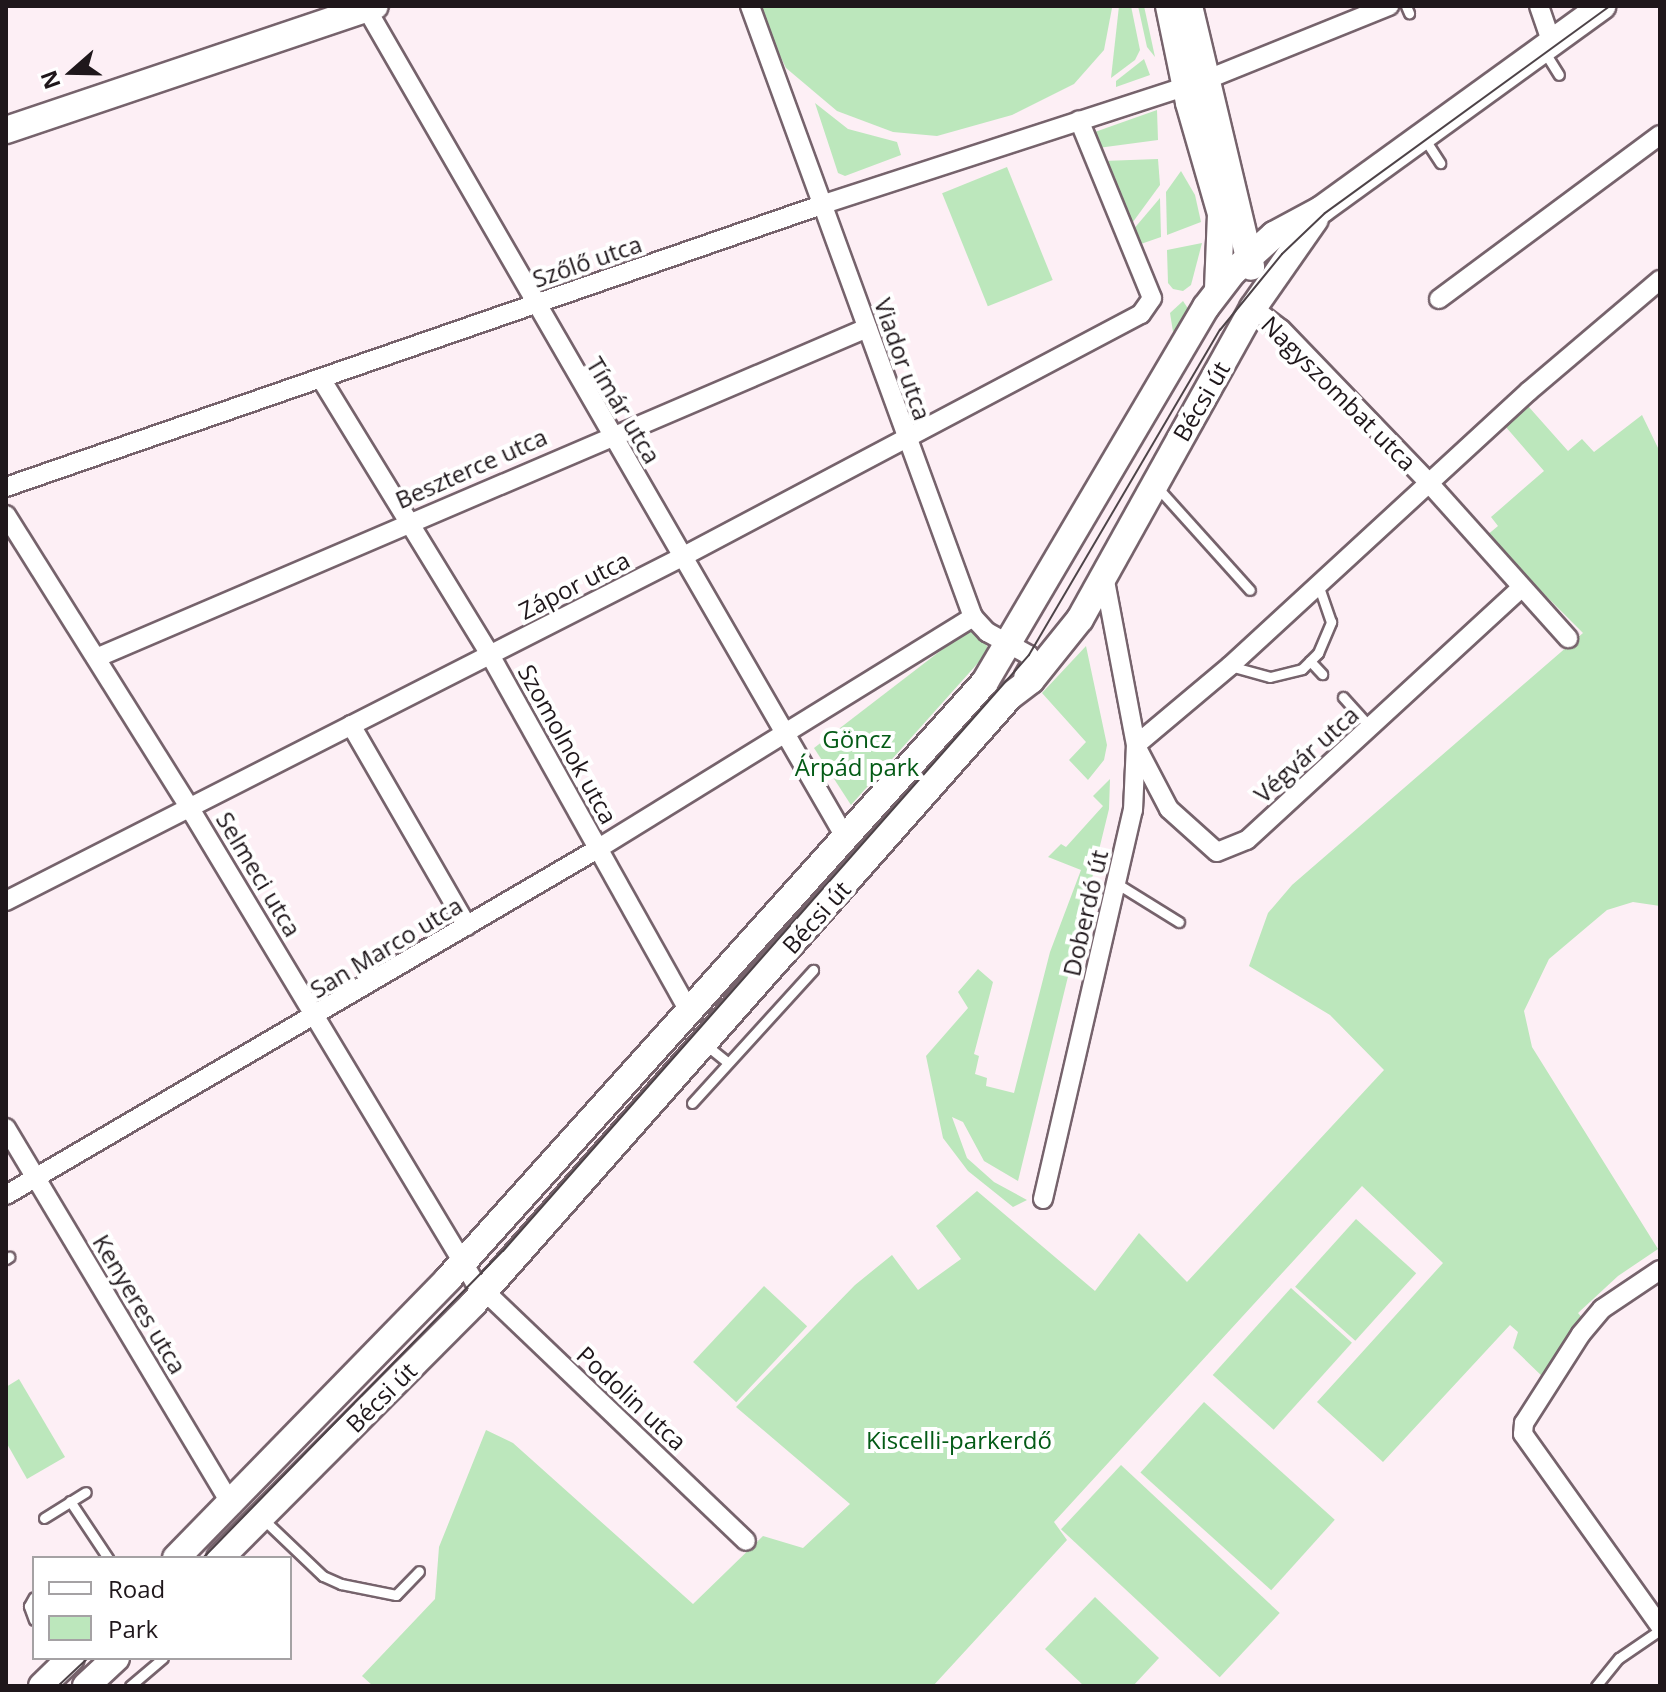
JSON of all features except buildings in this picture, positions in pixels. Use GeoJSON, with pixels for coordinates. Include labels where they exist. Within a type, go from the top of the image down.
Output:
{"type":"FeatureCollection","features":[{"type":"Feature","properties":{"kind":"main road","name":"Nagyszombat utca"},"geometry":{"type":"LineString","coordinates":[[1169,6],[1244,223],[1251,255],[1253,308]]}},
{"type":"Feature","properties":{"kind":"main road","name":"Nagyszombat utca"},"geometry":{"type":"LineString","coordinates":[[1189,6],[1194,84],[1221,214],[1218,288]]}},
{"type":"Feature","properties":{"kind":"main road","name":"Bécsi út"},"geometry":{"type":"LineString","coordinates":[[222,1556],[483,1293],[1010,696],[1031,680],[1080,619],[1253,308],[1322,209],[1355,177],[1423,136],[1602,6]]}},
{"type":"Feature","properties":{"kind":"main road"},"geometry":{"type":"LineString","coordinates":[[7,128],[369,7]]}},
{"type":"Feature","properties":{"kind":"main road","name":"Bécsi út"},"geometry":{"type":"LineString","coordinates":[[178,1556],[232,1505],[463,1263],[845,837],[947,728],[1011,644],[1218,288],[1274,235],[1322,209]]}},
{"type":"Feature","properties":{"kind":"main road"},"geometry":{"type":"LineString","coordinates":[[1244,223],[1259,237],[1274,235]]}},
{"type":"Feature","properties":{"kind":"main road"},"geometry":{"type":"LineString","coordinates":[[42,1686],[68,1660]]}},
{"type":"Feature","properties":{"kind":"main road"},"geometry":{"type":"LineString","coordinates":[[86,1686],[114,1660]]}},
{"type":"Feature","properties":{"kind":"street","name":"Viador utca"},"geometry":{"type":"LineString","coordinates":[[750,6],[973,617]]}},
{"type":"Feature","properties":{"kind":"street","name":"Szőlő utca"},"geometry":{"type":"LineString","coordinates":[[6,487],[323,382],[533,304],[824,204],[1282,57],[1389,6]]}},
{"type":"Feature","properties":{"kind":"street"},"geometry":{"type":"LineString","coordinates":[[1539,6],[1547,46]]}},
{"type":"Feature","properties":{"kind":"street","name":"Tímár utca"},"geometry":{"type":"LineString","coordinates":[[369,7],[533,304],[845,837]]}},
{"type":"Feature","properties":{"kind":"street","name":"Zápor utca"},"geometry":{"type":"LineString","coordinates":[[6,901],[682,557],[1141,314],[1152,298],[1079,120]]}},
{"type":"Feature","properties":{"kind":"street"},"geometry":{"type":"LineString","coordinates":[[1439,299],[1660,135]]}},
{"type":"Feature","properties":{"kind":"street"},"geometry":{"type":"LineString","coordinates":[[1136,745],[1230,666],[1428,482],[1660,280]]}},
{"type":"Feature","properties":{"kind":"street","name":"Nagyszombat utca"},"geometry":{"type":"LineString","coordinates":[[1253,308],[1281,329],[1428,482],[1520,589],[1568,638]]}},
{"type":"Feature","properties":{"kind":"street","name":"Beszterce utca"},"geometry":{"type":"LineString","coordinates":[[96,658],[611,434],[867,328]]}},
{"type":"Feature","properties":{"kind":"street","name":"Szomolnok utca"},"geometry":{"type":"LineString","coordinates":[[323,382],[411,521],[490,655],[689,1011]]}},
{"type":"Feature","properties":{"kind":"street","name":"Selmeci utca"},"geometry":{"type":"LineString","coordinates":[[6,515],[317,1016],[463,1263]]}},
{"type":"Feature","properties":{"kind":"street","name":"Doberdó út"},"geometry":{"type":"LineString","coordinates":[[1043,1199],[1133,810],[1136,745],[1104,575]]}},
{"type":"Feature","properties":{"kind":"street","name":"Végvár utca"},"geometry":{"type":"LineString","coordinates":[[1136,745],[1169,809],[1217,852],[1247,840],[1520,589]]}},
{"type":"Feature","properties":{"kind":"street"},"geometry":{"type":"LineString","coordinates":[[786,734],[973,617],[1032,659],[1010,696]]}},
{"type":"Feature","properties":{"kind":"street"},"geometry":{"type":"LineString","coordinates":[[1080,619],[1104,625],[1113,634]]}},
{"type":"Feature","properties":{"kind":"street"},"geometry":{"type":"LineString","coordinates":[[351,725],[467,926]]}},
{"type":"Feature","properties":{"kind":"street","name":"San Marco utca"},"geometry":{"type":"LineString","coordinates":[[6,1195],[317,1016],[786,734]]}},
{"type":"Feature","properties":{"kind":"street","name":"Kenyeres utca"},"geometry":{"type":"LineString","coordinates":[[6,1128],[232,1505]]}},
{"type":"Feature","properties":{"kind":"street","name":"Podolin utca"},"geometry":{"type":"LineString","coordinates":[[463,1263],[483,1293],[623,1420],[746,1541]]}},
{"type":"Feature","properties":{"kind":"street"},"geometry":{"type":"LineString","coordinates":[[1660,1270],[1602,1309],[1581,1334],[1524,1423],[1528,1444],[1660,1628]]}},
{"type":"Feature","properties":{"kind":"lane"},"geometry":{"type":"LineString","coordinates":[[1547,46],[1559,75]]}},
{"type":"Feature","properties":{"kind":"lane"},"geometry":{"type":"LineString","coordinates":[[1423,136],[1440,163]]}},
{"type":"Feature","properties":{"kind":"lane"},"geometry":{"type":"LineString","coordinates":[[1153,483],[1250,590]]}},
{"type":"Feature","properties":{"kind":"lane"},"geometry":{"type":"LineString","coordinates":[[1230,666],[1257,676],[1282,676],[1310,661],[1331,622],[1318,585]]}},
{"type":"Feature","properties":{"kind":"lane"},"geometry":{"type":"LineString","coordinates":[[1310,661],[1322,674]]}},
{"type":"Feature","properties":{"kind":"lane"},"geometry":{"type":"LineString","coordinates":[[1343,697],[1371,728]]}},
{"type":"Feature","properties":{"kind":"lane"},"geometry":{"type":"LineString","coordinates":[[1116,883],[1179,922]]}},
{"type":"Feature","properties":{"kind":"lane"},"geometry":{"type":"LineString","coordinates":[[692,1103],[813,970]]}},
{"type":"Feature","properties":{"kind":"lane"},"geometry":{"type":"LineString","coordinates":[[704,1043],[728,1063]]}},
{"type":"Feature","properties":{"kind":"lane"},"geometry":{"type":"LineString","coordinates":[[44,1518],[86,1492]]}},
{"type":"Feature","properties":{"kind":"lane"},"geometry":{"type":"LineString","coordinates":[[70,1501],[107,1556]]}},
{"type":"Feature","properties":{"kind":"lane"},"geometry":{"type":"LineString","coordinates":[[262,1517],[323,1576],[341,1584],[396,1595],[419,1571]]}},
{"type":"Feature","properties":{"kind":"lane"},"geometry":{"type":"LineString","coordinates":[[1596,1686],[1619,1658],[1660,1628]]}},
{"type":"Feature","properties":{"kind":"lane"},"geometry":{"type":"LineString","coordinates":[[130,1686],[161,1660]]}},
{"type":"Feature","properties":{"kind":"green space"},"geometry":{"type":"Polygon","coordinates":[[[756,6],[1112,8],[1104,50],[1074,84],[1012,115],[937,136],[893,132],[837,111],[786,68],[756,6]]]}},
{"type":"Feature","properties":{"kind":"green space"},"geometry":{"type":"Polygon","coordinates":[[[1119,6],[1131,6],[1140,50],[1135,60],[1111,78],[1119,6]]]}},
{"type":"Feature","properties":{"kind":"green space"},"geometry":{"type":"Polygon","coordinates":[[[1138,6],[1144,6],[1155,57],[1147,47],[1138,6]]]}},
{"type":"Feature","properties":{"kind":"green space"},"geometry":{"type":"Polygon","coordinates":[[[1144,59],[1150,75],[1116,87],[1116,81],[1144,59]]]}},
{"type":"Feature","properties":{"kind":"green space"},"geometry":{"type":"Polygon","coordinates":[[[815,103],[848,129],[897,142],[901,155],[845,176],[838,173],[815,103]]]}},
{"type":"Feature","properties":{"kind":"green space"},"geometry":{"type":"Polygon","coordinates":[[[1157,110],[1158,140],[1098,148],[1092,133],[1157,110]]]}},
{"type":"Feature","properties":{"kind":"green space"},"geometry":{"type":"Polygon","coordinates":[[[1158,159],[1160,185],[1130,226],[1103,161],[1158,159]]]}},
{"type":"Feature","properties":{"kind":"green space"},"geometry":{"type":"Polygon","coordinates":[[[1007,167],[1053,280],[988,306],[942,193],[1007,167]]]}},
{"type":"Feature","properties":{"kind":"green space"},"geometry":{"type":"Polygon","coordinates":[[[1181,171],[1195,195],[1201,222],[1167,235],[1166,192],[1181,171]]]}},
{"type":"Feature","properties":{"kind":"green space"},"geometry":{"type":"Polygon","coordinates":[[[1160,198],[1161,237],[1138,245],[1132,231],[1160,198]]]}},
{"type":"Feature","properties":{"kind":"green space"},"geometry":{"type":"Polygon","coordinates":[[[1202,243],[1191,285],[1183,291],[1173,289],[1168,283],[1167,250],[1202,243]]]}},
{"type":"Feature","properties":{"kind":"green space"},"geometry":{"type":"Polygon","coordinates":[[[1183,301],[1189,310],[1174,338],[1170,313],[1183,301]]]}},
{"type":"Feature","properties":{"kind":"green space","name":"Kiscelli-parkerdő"},"geometry":{"type":"Polygon","coordinates":[[[1528,406],[1568,451],[1582,439],[1594,452],[1642,415],[1660,452],[1660,906],[1633,902],[1607,910],[1549,959],[1524,1011],[1532,1047],[1658,1249],[1618,1276],[1578,1313],[1584,1320],[1546,1380],[1513,1348],[1518,1332],[1510,1325],[1383,1462],[1317,1402],[1443,1263],[1362,1186],[1054,1522],[1067,1540],[933,1686],[373,1686],[362,1676],[435,1599],[439,1547],[486,1430],[513,1443],[693,1604],[763,1536],[803,1548],[850,1504],[736,1407],[855,1285],[892,1255],[918,1290],[961,1259],[936,1226],[977,1191],[1095,1291],[1139,1233],[1187,1282],[1384,1070],[1330,1015],[1249,966],[1268,913],[1292,885],[1583,633],[1486,536],[1498,526],[1491,517],[1544,471],[1505,426],[1528,406]]]}},
{"type":"Feature","properties":{"kind":"green space","name":"Göncz Árpád park"},"geometry":{"type":"Polygon","coordinates":[[[974,625],[988,648],[986,654],[851,805],[814,748],[974,625]]]}},
{"type":"Feature","properties":{"kind":"green space"},"geometry":{"type":"Polygon","coordinates":[[[1086,646],[1107,745],[1104,760],[1088,780],[1069,760],[1086,742],[1042,693],[1086,646]]]}},
{"type":"Feature","properties":{"kind":"green space"},"geometry":{"type":"Polygon","coordinates":[[[1110,779],[1109,809],[1018,1181],[984,1161],[963,1122],[952,1117],[967,1158],[994,1182],[1027,1200],[1013,1207],[968,1171],[943,1138],[926,1056],[968,1008],[958,992],[978,969],[993,982],[974,1054],[979,1056],[975,1074],[987,1078],[986,1086],[1014,1093],[1050,952],[1081,870],[1048,857],[1061,844],[1066,847],[1103,806],[1093,796],[1110,779]]]}},
{"type":"Feature","properties":{"kind":"green space"},"geometry":{"type":"Polygon","coordinates":[[[1356,1219],[1416,1273],[1355,1341],[1295,1287],[1356,1219]]]}},
{"type":"Feature","properties":{"kind":"green space"},"geometry":{"type":"Polygon","coordinates":[[[764,1286],[807,1326],[736,1402],[693,1362],[764,1286]]]}},
{"type":"Feature","properties":{"kind":"green space"},"geometry":{"type":"Polygon","coordinates":[[[1291,1288],[1352,1343],[1274,1430],[1213,1375],[1291,1288]]]}},
{"type":"Feature","properties":{"kind":"green space"},"geometry":{"type":"Polygon","coordinates":[[[19,1379],[65,1457],[27,1479],[6,1442],[6,1387],[19,1379]]]}},
{"type":"Feature","properties":{"kind":"green space"},"geometry":{"type":"Polygon","coordinates":[[[1204,1402],[1335,1520],[1271,1590],[1140,1473],[1204,1402]]]}},
{"type":"Feature","properties":{"kind":"green space"},"geometry":{"type":"Polygon","coordinates":[[[1121,1465],[1280,1613],[1220,1677],[1061,1529],[1121,1465]]]}},
{"type":"Feature","properties":{"kind":"green space"},"geometry":{"type":"Polygon","coordinates":[[[1095,1597],[1159,1658],[1133,1686],[1084,1686],[1045,1649],[1095,1597]]]}},
{"type":"Feature","properties":{"kind":"tram line"},"geometry":{"type":"LineString","coordinates":[[205,1556],[503,1251],[1029,655],[1220,330],[1282,254],[1325,213],[1610,6]]}},
{"type":"Feature","properties":{"kind":"tram line"},"geometry":{"type":"LineString","coordinates":[[58,1686],[86,1660]]}}]}
